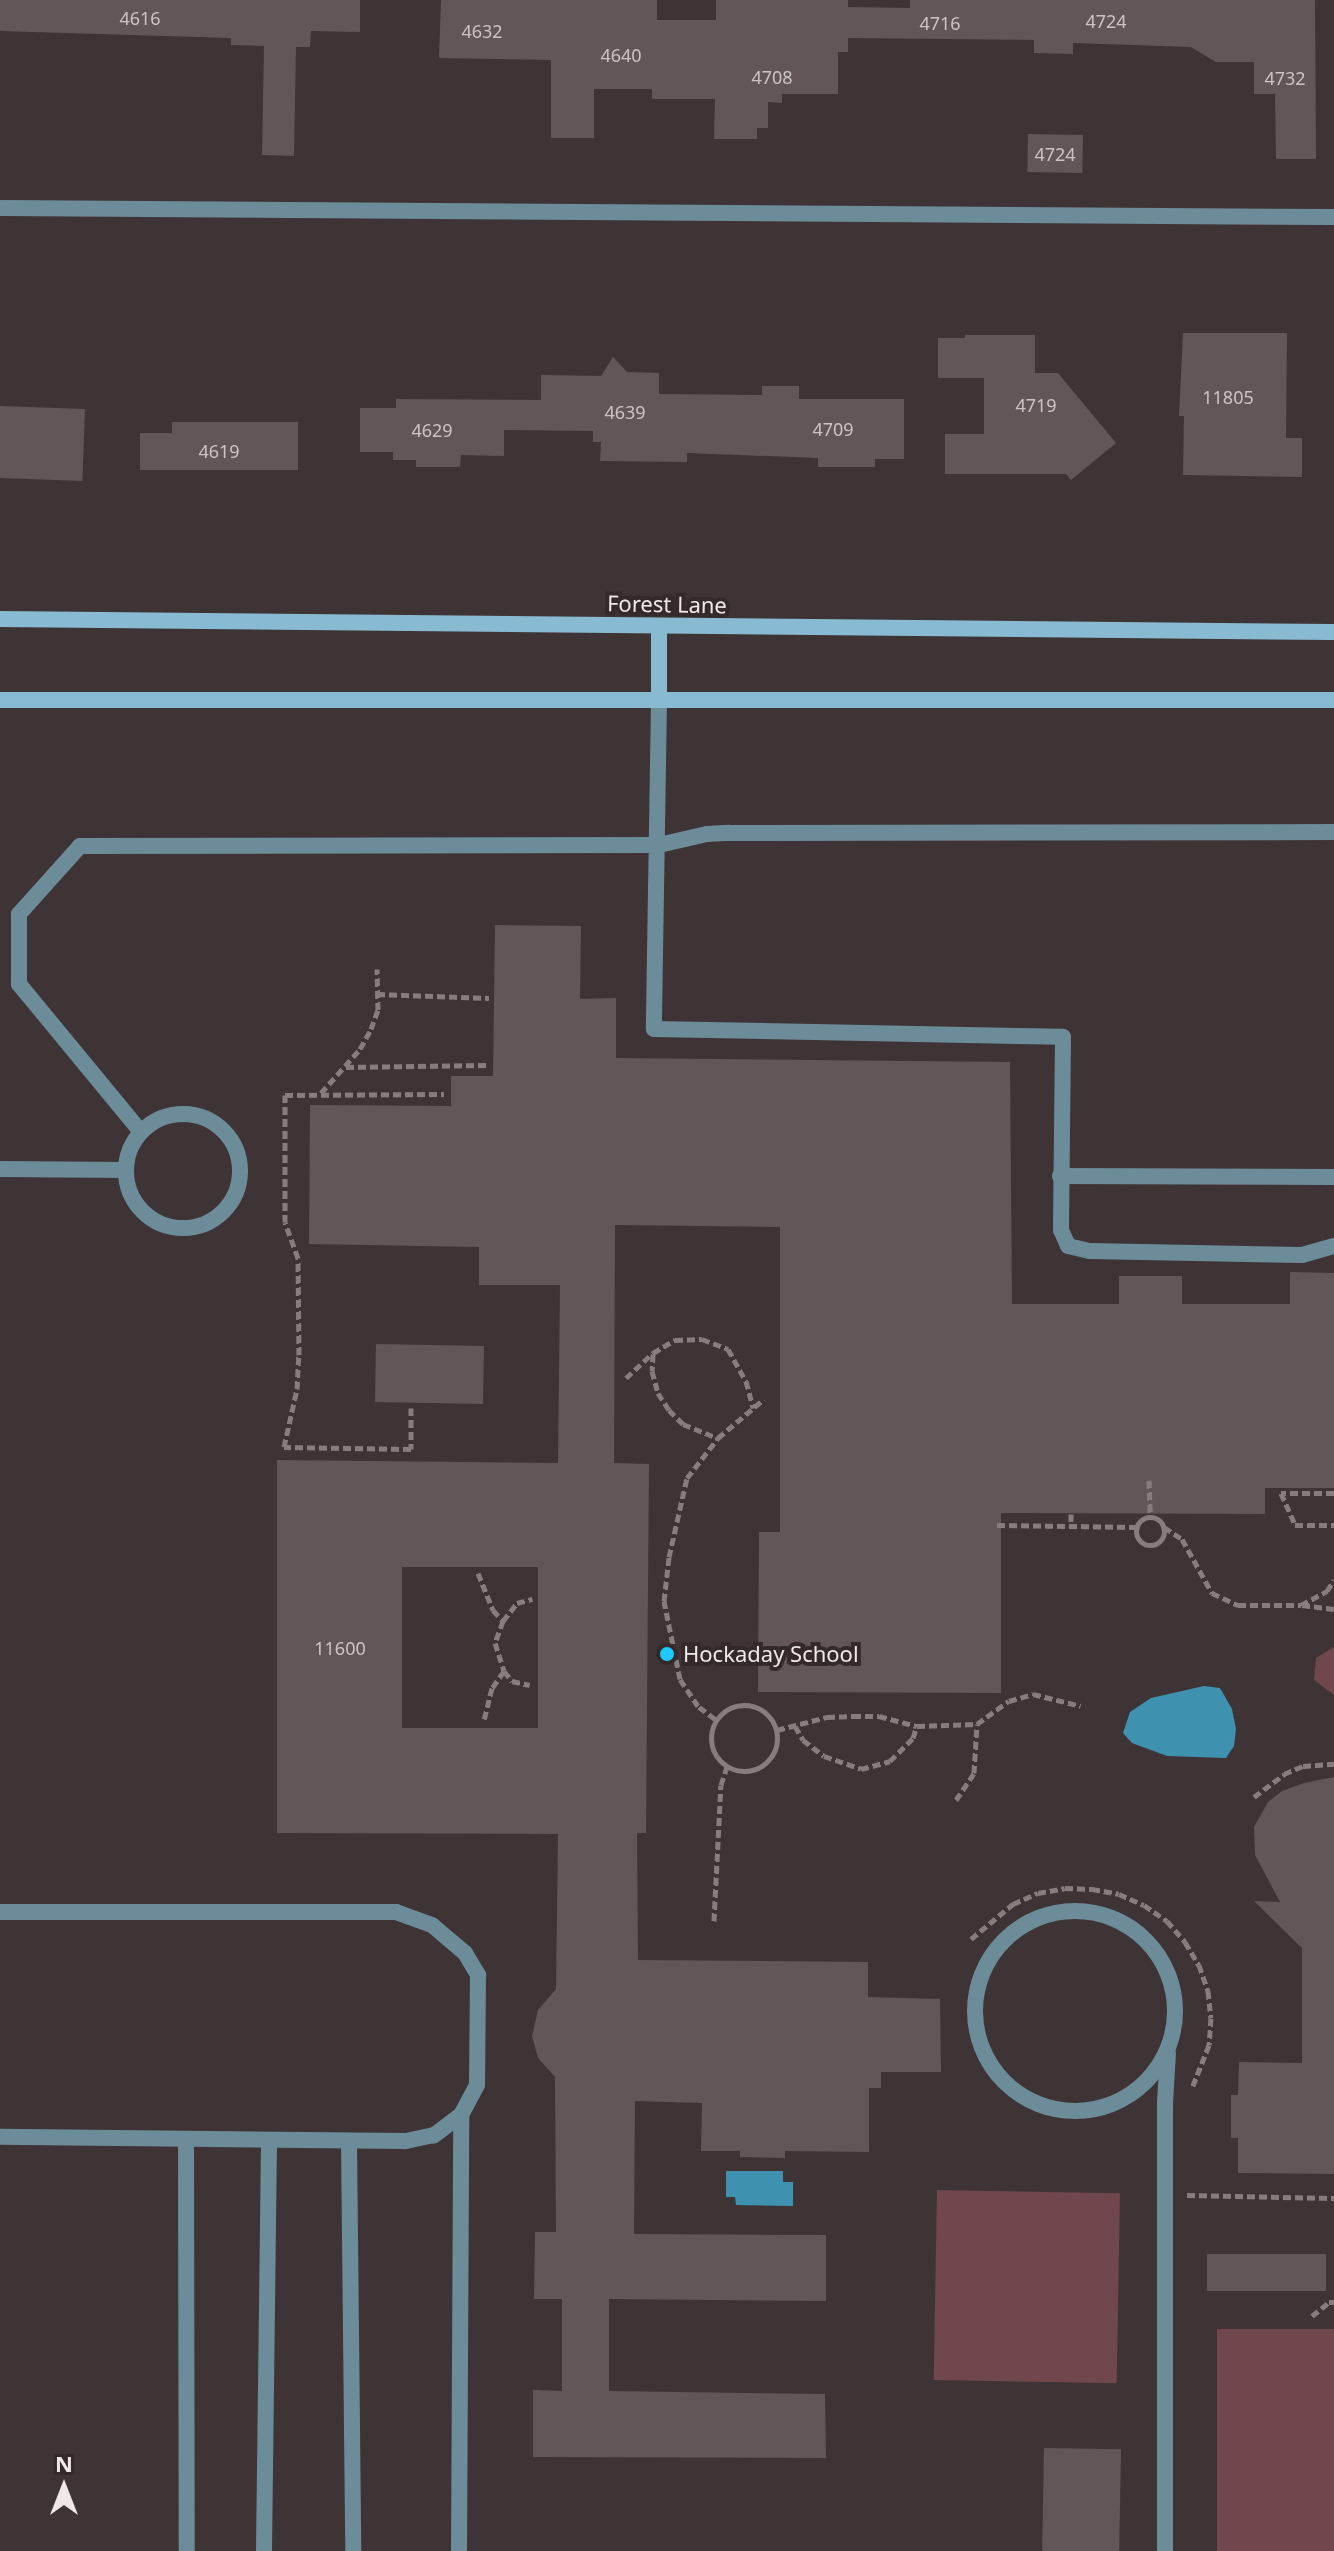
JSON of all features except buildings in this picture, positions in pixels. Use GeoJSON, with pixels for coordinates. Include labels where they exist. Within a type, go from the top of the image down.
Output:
{"type":"FeatureCollection","features":[{"type":"Feature","properties":{"kind":"main road","name":"Forest Lane"},"geometry":{"type":"LineString","coordinates":[[0,619],[1334,632]]}},
{"type":"Feature","properties":{"kind":"main road"},"geometry":{"type":"LineString","coordinates":[[659,626],[659,700]]}},
{"type":"Feature","properties":{"kind":"main road"},"geometry":{"type":"LineString","coordinates":[[0,700],[1334,700]]}},
{"type":"Feature","properties":{"kind":"lane"},"geometry":{"type":"LineString","coordinates":[[0,208],[1334,217]]}},
{"type":"Feature","properties":{"kind":"lane"},"geometry":{"type":"LineString","coordinates":[[659,700],[654,1029],[1063,1037],[1061,1230],[1068,1246],[1089,1251],[1302,1255],[1334,1246]]}},
{"type":"Feature","properties":{"kind":"lane"},"geometry":{"type":"LineString","coordinates":[[141,1132],[19,984],[19,914],[80,846],[659,845],[718,833],[1334,832]]}},
{"type":"Feature","properties":{"kind":"lane"},"geometry":{"type":"LineString","coordinates":[[174,1115],[192,1115],[210,1120],[225,1131],[235,1147],[240,1165],[239,1183],[232,1201],[220,1215],[204,1224],[176,1227],[150,1218],[137,1205],[128,1188],[126,1170],[133,1143],[141,1132],[156,1120],[174,1115]]}},
{"type":"Feature","properties":{"kind":"lane"},"geometry":{"type":"LineString","coordinates":[[0,1169],[126,1170]]}},
{"type":"Feature","properties":{"kind":"lane"},"geometry":{"type":"LineString","coordinates":[[1060,1176],[1334,1177]]}},
{"type":"Feature","properties":{"kind":"lane"},"geometry":{"type":"LineString","coordinates":[[1165,2551],[1165,2103],[1174,1992],[1165,1965],[1147,1941],[1130,1926],[1086,1911],[1040,1917],[1002,1943],[979,1982],[976,2017],[983,2050],[998,2075],[1020,2095],[1047,2107],[1076,2111],[1105,2107],[1131,2094],[1153,2075],[1168,2050]]}},
{"type":"Feature","properties":{"kind":"lane"},"geometry":{"type":"LineString","coordinates":[[0,1912],[396,1912],[432,1925],[465,1953],[478,1975],[477,2085],[461,2115],[434,2135],[405,2141],[0,2137]]}},
{"type":"Feature","properties":{"kind":"lane"},"geometry":{"type":"LineString","coordinates":[[459,2551],[461,2115]]}},
{"type":"Feature","properties":{"kind":"lane"},"geometry":{"type":"LineString","coordinates":[[186,2139],[187,2551]]}},
{"type":"Feature","properties":{"kind":"lane"},"geometry":{"type":"LineString","coordinates":[[264,2551],[269,2140]]}},
{"type":"Feature","properties":{"kind":"lane"},"geometry":{"type":"LineString","coordinates":[[349,2141],[353,2551]]}},
{"type":"Feature","properties":{"kind":"path"},"geometry":{"type":"LineString","coordinates":[[320,1094],[345,1067],[371,1029],[378,1010],[377,969]]}},
{"type":"Feature","properties":{"kind":"path"},"geometry":{"type":"LineString","coordinates":[[377,994],[489,998]]}},
{"type":"Feature","properties":{"kind":"path"},"geometry":{"type":"LineString","coordinates":[[345,1067],[486,1065]]}},
{"type":"Feature","properties":{"kind":"path"},"geometry":{"type":"LineString","coordinates":[[411,1408],[411,1449],[284,1447],[297,1389],[299,1355],[298,1258],[285,1222],[285,1095],[444,1094]]}},
{"type":"Feature","properties":{"kind":"path"},"geometry":{"type":"LineString","coordinates":[[626,1378],[653,1353],[675,1340],[702,1339],[728,1349],[746,1381],[753,1408]]}},
{"type":"Feature","properties":{"kind":"path"},"geometry":{"type":"LineString","coordinates":[[653,1353],[652,1371],[658,1393],[669,1410],[683,1424],[718,1438]]}},
{"type":"Feature","properties":{"kind":"path"},"geometry":{"type":"LineString","coordinates":[[715,1719],[698,1706],[680,1679],[664,1601],[687,1478],[718,1438],[764,1399]]}},
{"type":"Feature","properties":{"kind":"path"},"geometry":{"type":"LineString","coordinates":[[1149,1480],[1150,1517]]}},
{"type":"Feature","properties":{"kind":"path"},"geometry":{"type":"LineString","coordinates":[[1334,1493],[1281,1493],[1295,1525],[1334,1525]]}},
{"type":"Feature","properties":{"kind":"path"},"geometry":{"type":"LineString","coordinates":[[1071,1514],[1071,1526]]}},
{"type":"Feature","properties":{"kind":"path"},"geometry":{"type":"LineString","coordinates":[[1150,1517],[1182,1539],[1203,1581],[1222,1599],[1254,1607],[1301,1605],[1334,1609]]}},
{"type":"Feature","properties":{"kind":"path"},"geometry":{"type":"LineString","coordinates":[[1150,1517],[1141,1520],[1136,1527],[1139,1541],[1152,1545],[1161,1541],[1164,1527]]}},
{"type":"Feature","properties":{"kind":"path"},"geometry":{"type":"LineString","coordinates":[[997,1525],[1136,1527]]}},
{"type":"Feature","properties":{"kind":"path"},"geometry":{"type":"LineString","coordinates":[[478,1573],[493,1610],[503,1621]]}},
{"type":"Feature","properties":{"kind":"path"},"geometry":{"type":"LineString","coordinates":[[1301,1605],[1327,1591],[1334,1580]]}},
{"type":"Feature","properties":{"kind":"path"},"geometry":{"type":"LineString","coordinates":[[530,1685],[512,1681],[504,1671],[495,1643],[503,1621],[517,1603],[532,1599]]}},
{"type":"Feature","properties":{"kind":"path"},"geometry":{"type":"LineString","coordinates":[[484,1719],[492,1688],[504,1671]]}},
{"type":"Feature","properties":{"kind":"path"},"geometry":{"type":"LineString","coordinates":[[777,1730],[827,1717],[853,1716],[879,1716],[917,1726],[977,1724],[1009,1701],[1033,1694],[1081,1706]]}},
{"type":"Feature","properties":{"kind":"path"},"geometry":{"type":"LineString","coordinates":[[733,1706],[755,1706],[773,1720],[778,1741],[768,1762],[748,1771],[727,1767],[719,1760],[710,1740],[715,1719],[733,1706]]}},
{"type":"Feature","properties":{"kind":"path"},"geometry":{"type":"LineString","coordinates":[[956,1800],[974,1773],[977,1724]]}},
{"type":"Feature","properties":{"kind":"path"},"geometry":{"type":"LineString","coordinates":[[795,1726],[803,1740],[824,1756],[861,1769],[890,1761],[913,1738],[917,1726]]}},
{"type":"Feature","properties":{"kind":"path"},"geometry":{"type":"LineString","coordinates":[[1254,1797],[1284,1774],[1303,1766],[1334,1764]]}},
{"type":"Feature","properties":{"kind":"path"},"geometry":{"type":"LineString","coordinates":[[714,1921],[721,1785],[727,1767]]}},
{"type":"Feature","properties":{"kind":"path"},"geometry":{"type":"LineString","coordinates":[[971,1939],[1013,1904],[1038,1893],[1065,1888],[1119,1894],[1167,1921],[1199,1965],[1210,2004],[1209,2045],[1201,2071],[1188,2095]]}},
{"type":"Feature","properties":{"kind":"path"},"geometry":{"type":"LineString","coordinates":[[1186,2181],[1186,2195],[1334,2198]]}},
{"type":"Feature","properties":{"kind":"path"},"geometry":{"type":"LineString","coordinates":[[1312,2316],[1329,2302],[1334,2302]]}},
{"type":"Feature","properties":{"kind":"shaded area"},"geometry":{"type":"Polygon","coordinates":[[[1334,1647],[1334,1695],[1314,1680],[1316,1658],[1334,1647]]]}},
{"type":"Feature","properties":{"kind":"shaded area"},"geometry":{"type":"Polygon","coordinates":[[[937,2190],[1120,2193],[1117,2383],[934,2380],[937,2190]]]}},
{"type":"Feature","properties":{"kind":"shaded area"},"geometry":{"type":"Polygon","coordinates":[[[1217,2329],[1334,2329],[1334,2551],[1217,2551],[1217,2329]]]}},
{"type":"Feature","properties":{"kind":"water"},"geometry":{"type":"Polygon","coordinates":[[[1204,1686],[1220,1688],[1232,1709],[1236,1729],[1234,1746],[1226,1758],[1167,1756],[1132,1743],[1123,1733],[1130,1712],[1151,1698],[1204,1686]]]}},
{"type":"Feature","properties":{"kind":"water"},"geometry":{"type":"Polygon","coordinates":[[[726,2171],[783,2171],[783,2182],[793,2182],[793,2206],[736,2205],[735,2197],[726,2197],[726,2171]]]}},
{"type":"Feature","properties":{"kind":"place","name":"Hockaday School"},"geometry":{"type":"Point","coordinates":[667,1654]}}]}
